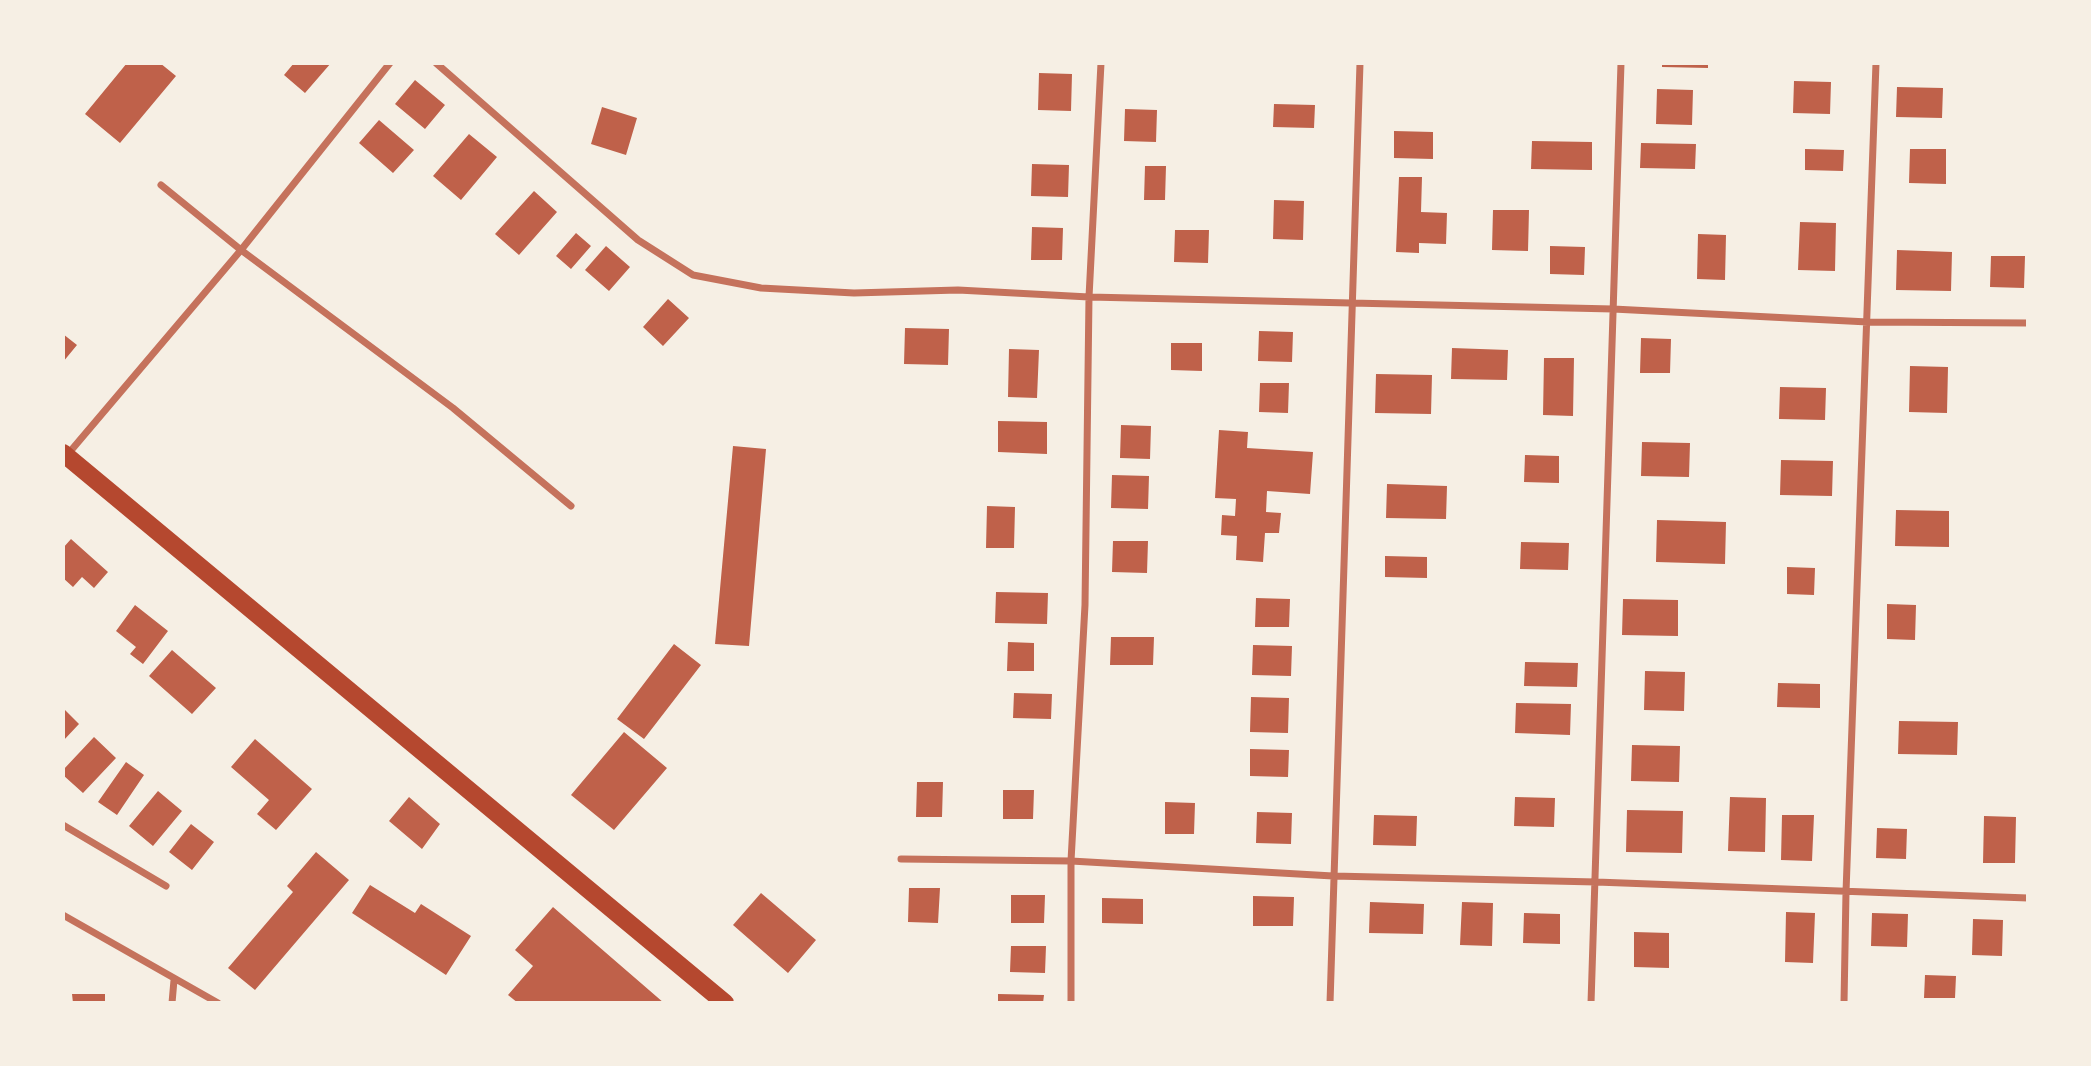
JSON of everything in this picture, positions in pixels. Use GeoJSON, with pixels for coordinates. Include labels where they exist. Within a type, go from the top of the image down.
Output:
{"type":"FeatureCollection","features":[{"type":"Feature","properties":{"kind":"main road"},"geometry":{"type":"LineString","coordinates":[[65,455],[725,1003]]}},
{"type":"Feature","properties":{"kind":"street"},"geometry":{"type":"LineString","coordinates":[[65,455],[241,250],[390,63]]}},
{"type":"Feature","properties":{"kind":"street"},"geometry":{"type":"LineString","coordinates":[[436,63],[638,240],[693,275],[761,288],[854,293],[958,290],[1089,298],[1613,309],[1868,323],[2028,323]]}},
{"type":"Feature","properties":{"kind":"street"},"geometry":{"type":"LineString","coordinates":[[1071,1003],[1071,861],[1085,605],[1089,298],[1101,63]]}},
{"type":"Feature","properties":{"kind":"street"},"geometry":{"type":"LineString","coordinates":[[1330,1003],[1360,63]]}},
{"type":"Feature","properties":{"kind":"street"},"geometry":{"type":"LineString","coordinates":[[1591,1003],[1621,63]]}},
{"type":"Feature","properties":{"kind":"street"},"geometry":{"type":"LineString","coordinates":[[1844,1003],[1876,63]]}},
{"type":"Feature","properties":{"kind":"street"},"geometry":{"type":"LineString","coordinates":[[161,185],[241,250],[453,408],[570,506]]}},
{"type":"Feature","properties":{"kind":"street"},"geometry":{"type":"LineString","coordinates":[[63,824],[166,886]]}},
{"type":"Feature","properties":{"kind":"street"},"geometry":{"type":"LineString","coordinates":[[901,859],[1071,861],[1334,876],[1595,881],[2028,898]]}},
{"type":"Feature","properties":{"kind":"street"},"geometry":{"type":"LineString","coordinates":[[63,915],[218,1003]]}},
{"type":"Feature","properties":{"kind":"street"},"geometry":{"type":"LineString","coordinates":[[172,1003],[174,980]]}},
{"type":"Feature","properties":{"kind":"building"},"geometry":{"type":"Polygon","coordinates":[[[127,63],[160,63],[176,76],[120,143],[85,114],[127,63]]]}},
{"type":"Feature","properties":{"kind":"building"},"geometry":{"type":"Polygon","coordinates":[[[294,63],[331,63],[305,93],[284,75],[294,63]]]}},
{"type":"Feature","properties":{"kind":"building"},"geometry":{"type":"Polygon","coordinates":[[[1662,63],[1708,63],[1708,68],[1662,67],[1662,63]]]}},
{"type":"Feature","properties":{"kind":"building"},"geometry":{"type":"Polygon","coordinates":[[[1039,73],[1072,74],[1071,111],[1038,110],[1039,73]]]}},
{"type":"Feature","properties":{"kind":"building"},"geometry":{"type":"Polygon","coordinates":[[[415,80],[445,105],[425,129],[395,104],[415,80]]]}},
{"type":"Feature","properties":{"kind":"building"},"geometry":{"type":"Polygon","coordinates":[[[1794,81],[1831,82],[1830,114],[1793,113],[1794,81]]]}},
{"type":"Feature","properties":{"kind":"building"},"geometry":{"type":"Polygon","coordinates":[[[1897,87],[1943,88],[1942,118],[1896,117],[1897,87]]]}},
{"type":"Feature","properties":{"kind":"building"},"geometry":{"type":"Polygon","coordinates":[[[1657,89],[1693,90],[1692,125],[1656,124],[1657,89]]]}},
{"type":"Feature","properties":{"kind":"building"},"geometry":{"type":"Polygon","coordinates":[[[1274,104],[1315,105],[1314,128],[1273,127],[1274,104]]]}},
{"type":"Feature","properties":{"kind":"building"},"geometry":{"type":"Polygon","coordinates":[[[602,107],[637,118],[626,155],[591,144],[602,107]]]}},
{"type":"Feature","properties":{"kind":"building"},"geometry":{"type":"Polygon","coordinates":[[[1125,109],[1157,110],[1156,142],[1124,141],[1125,109]]]}},
{"type":"Feature","properties":{"kind":"building"},"geometry":{"type":"Polygon","coordinates":[[[379,120],[414,150],[393,173],[359,143],[379,120]]]}},
{"type":"Feature","properties":{"kind":"building"},"geometry":{"type":"Polygon","coordinates":[[[1394,131],[1433,132],[1433,159],[1394,158],[1394,131]]]}},
{"type":"Feature","properties":{"kind":"building"},"geometry":{"type":"Polygon","coordinates":[[[469,134],[497,157],[461,200],[433,176],[469,134]]]}},
{"type":"Feature","properties":{"kind":"building"},"geometry":{"type":"Polygon","coordinates":[[[1532,141],[1592,142],[1592,170],[1531,169],[1532,141]]]}},
{"type":"Feature","properties":{"kind":"building"},"geometry":{"type":"Polygon","coordinates":[[[1641,143],[1696,144],[1695,169],[1640,168],[1641,143]]]}},
{"type":"Feature","properties":{"kind":"building"},"geometry":{"type":"Polygon","coordinates":[[[1805,149],[1844,150],[1843,171],[1805,170],[1805,149]]]}},
{"type":"Feature","properties":{"kind":"building"},"geometry":{"type":"Polygon","coordinates":[[[1910,149],[1946,149],[1946,184],[1909,183],[1910,149]]]}},
{"type":"Feature","properties":{"kind":"building"},"geometry":{"type":"Polygon","coordinates":[[[1032,164],[1069,165],[1068,197],[1031,196],[1032,164]]]}},
{"type":"Feature","properties":{"kind":"building"},"geometry":{"type":"Polygon","coordinates":[[[1145,166],[1166,166],[1165,200],[1144,200],[1145,166]]]}},
{"type":"Feature","properties":{"kind":"building"},"geometry":{"type":"Polygon","coordinates":[[[1399,177],[1422,177],[1421,212],[1447,213],[1446,244],[1419,243],[1419,253],[1396,252],[1399,177]]]}},
{"type":"Feature","properties":{"kind":"building"},"geometry":{"type":"Polygon","coordinates":[[[534,191],[557,212],[519,255],[495,234],[534,191]]]}},
{"type":"Feature","properties":{"kind":"building"},"geometry":{"type":"Polygon","coordinates":[[[1274,200],[1304,201],[1303,240],[1273,239],[1274,200]]]}},
{"type":"Feature","properties":{"kind":"building"},"geometry":{"type":"Polygon","coordinates":[[[1493,210],[1529,210],[1528,251],[1492,250],[1493,210]]]}},
{"type":"Feature","properties":{"kind":"building"},"geometry":{"type":"Polygon","coordinates":[[[1800,222],[1836,223],[1835,271],[1798,270],[1800,222]]]}},
{"type":"Feature","properties":{"kind":"building"},"geometry":{"type":"Polygon","coordinates":[[[1032,227],[1063,228],[1062,260],[1031,260],[1032,227]]]}},
{"type":"Feature","properties":{"kind":"building"},"geometry":{"type":"Polygon","coordinates":[[[1175,230],[1209,230],[1208,263],[1174,262],[1175,230]]]}},
{"type":"Feature","properties":{"kind":"building"},"geometry":{"type":"Polygon","coordinates":[[[576,233],[591,246],[571,269],[556,256],[576,233]]]}},
{"type":"Feature","properties":{"kind":"building"},"geometry":{"type":"Polygon","coordinates":[[[1698,234],[1726,235],[1725,280],[1697,279],[1698,234]]]}},
{"type":"Feature","properties":{"kind":"building"},"geometry":{"type":"Polygon","coordinates":[[[606,246],[630,267],[609,291],[585,270],[606,246]]]}},
{"type":"Feature","properties":{"kind":"building"},"geometry":{"type":"Polygon","coordinates":[[[1550,246],[1585,247],[1584,275],[1550,274],[1550,246]]]}},
{"type":"Feature","properties":{"kind":"building"},"geometry":{"type":"Polygon","coordinates":[[[1897,250],[1952,252],[1951,291],[1896,290],[1897,250]]]}},
{"type":"Feature","properties":{"kind":"building"},"geometry":{"type":"Polygon","coordinates":[[[1991,256],[2025,256],[2024,288],[1990,287],[1991,256]]]}},
{"type":"Feature","properties":{"kind":"building"},"geometry":{"type":"Polygon","coordinates":[[[668,299],[689,318],[663,346],[643,327],[668,299]]]}},
{"type":"Feature","properties":{"kind":"building"},"geometry":{"type":"Polygon","coordinates":[[[905,328],[949,329],[948,365],[904,364],[905,328]]]}},
{"type":"Feature","properties":{"kind":"building"},"geometry":{"type":"Polygon","coordinates":[[[1259,331],[1293,332],[1292,362],[1258,361],[1259,331]]]}},
{"type":"Feature","properties":{"kind":"building"},"geometry":{"type":"Polygon","coordinates":[[[63,334],[77,345],[63,362],[63,334]]]}},
{"type":"Feature","properties":{"kind":"building"},"geometry":{"type":"Polygon","coordinates":[[[1641,338],[1671,339],[1670,373],[1640,373],[1641,338]]]}},
{"type":"Feature","properties":{"kind":"building"},"geometry":{"type":"Polygon","coordinates":[[[1171,343],[1202,343],[1202,371],[1171,370],[1171,343]]]}},
{"type":"Feature","properties":{"kind":"building"},"geometry":{"type":"Polygon","coordinates":[[[1452,348],[1508,350],[1507,380],[1451,379],[1452,348]]]}},
{"type":"Feature","properties":{"kind":"building"},"geometry":{"type":"Polygon","coordinates":[[[1009,349],[1039,350],[1037,398],[1008,397],[1009,349]]]}},
{"type":"Feature","properties":{"kind":"building"},"geometry":{"type":"Polygon","coordinates":[[[1544,358],[1574,358],[1573,416],[1543,415],[1544,358]]]}},
{"type":"Feature","properties":{"kind":"building"},"geometry":{"type":"Polygon","coordinates":[[[1910,366],[1948,367],[1947,413],[1909,412],[1910,366]]]}},
{"type":"Feature","properties":{"kind":"building"},"geometry":{"type":"Polygon","coordinates":[[[1376,374],[1432,375],[1431,414],[1375,413],[1376,374]]]}},
{"type":"Feature","properties":{"kind":"building"},"geometry":{"type":"Polygon","coordinates":[[[1260,383],[1289,383],[1288,413],[1259,412],[1260,383]]]}},
{"type":"Feature","properties":{"kind":"building"},"geometry":{"type":"Polygon","coordinates":[[[1780,387],[1826,388],[1825,420],[1779,419],[1780,387]]]}},
{"type":"Feature","properties":{"kind":"building"},"geometry":{"type":"Polygon","coordinates":[[[998,421],[1047,422],[1047,454],[998,452],[998,421]]]}},
{"type":"Feature","properties":{"kind":"building"},"geometry":{"type":"Polygon","coordinates":[[[1121,425],[1151,426],[1150,459],[1120,458],[1121,425]]]}},
{"type":"Feature","properties":{"kind":"building"},"geometry":{"type":"Polygon","coordinates":[[[1219,430],[1248,432],[1247,448],[1313,452],[1310,494],[1267,491],[1266,512],[1281,513],[1279,533],[1265,533],[1263,562],[1236,560],[1237,536],[1221,535],[1222,515],[1235,516],[1236,499],[1215,498],[1219,430]]]}},
{"type":"Feature","properties":{"kind":"building"},"geometry":{"type":"Polygon","coordinates":[[[1642,442],[1690,443],[1689,477],[1641,476],[1642,442]]]}},
{"type":"Feature","properties":{"kind":"building"},"geometry":{"type":"Polygon","coordinates":[[[733,446],[766,449],[749,646],[715,644],[733,446]]]}},
{"type":"Feature","properties":{"kind":"building"},"geometry":{"type":"Polygon","coordinates":[[[1525,455],[1559,456],[1559,483],[1524,482],[1525,455]]]}},
{"type":"Feature","properties":{"kind":"building"},"geometry":{"type":"Polygon","coordinates":[[[1781,460],[1833,461],[1832,496],[1780,495],[1781,460]]]}},
{"type":"Feature","properties":{"kind":"building"},"geometry":{"type":"Polygon","coordinates":[[[1112,475],[1149,476],[1148,509],[1111,508],[1112,475]]]}},
{"type":"Feature","properties":{"kind":"building"},"geometry":{"type":"Polygon","coordinates":[[[1387,484],[1447,486],[1446,519],[1386,518],[1387,484]]]}},
{"type":"Feature","properties":{"kind":"building"},"geometry":{"type":"Polygon","coordinates":[[[987,506],[1015,507],[1014,548],[986,548],[987,506]]]}},
{"type":"Feature","properties":{"kind":"building"},"geometry":{"type":"Polygon","coordinates":[[[1896,510],[1949,511],[1949,547],[1895,546],[1896,510]]]}},
{"type":"Feature","properties":{"kind":"building"},"geometry":{"type":"Polygon","coordinates":[[[1657,520],[1726,522],[1725,564],[1656,562],[1657,520]]]}},
{"type":"Feature","properties":{"kind":"building"},"geometry":{"type":"Polygon","coordinates":[[[71,539],[108,572],[94,588],[82,577],[73,587],[63,578],[63,548],[71,539]]]}},
{"type":"Feature","properties":{"kind":"building"},"geometry":{"type":"Polygon","coordinates":[[[1113,541],[1148,541],[1147,573],[1112,572],[1113,541]]]}},
{"type":"Feature","properties":{"kind":"building"},"geometry":{"type":"Polygon","coordinates":[[[1521,542],[1569,543],[1568,570],[1520,569],[1521,542]]]}},
{"type":"Feature","properties":{"kind":"building"},"geometry":{"type":"Polygon","coordinates":[[[1385,556],[1427,557],[1427,578],[1385,577],[1385,556]]]}},
{"type":"Feature","properties":{"kind":"building"},"geometry":{"type":"Polygon","coordinates":[[[1787,567],[1815,568],[1814,595],[1787,594],[1787,567]]]}},
{"type":"Feature","properties":{"kind":"building"},"geometry":{"type":"Polygon","coordinates":[[[996,592],[1048,593],[1047,624],[995,623],[996,592]]]}},
{"type":"Feature","properties":{"kind":"building"},"geometry":{"type":"Polygon","coordinates":[[[1256,598],[1290,599],[1289,627],[1255,627],[1256,598]]]}},
{"type":"Feature","properties":{"kind":"building"},"geometry":{"type":"Polygon","coordinates":[[[1623,599],[1678,600],[1678,636],[1622,635],[1623,599]]]}},
{"type":"Feature","properties":{"kind":"building"},"geometry":{"type":"Polygon","coordinates":[[[1887,604],[1916,605],[1915,640],[1887,639],[1887,604]]]}},
{"type":"Feature","properties":{"kind":"building"},"geometry":{"type":"Polygon","coordinates":[[[135,605],[168,631],[143,664],[130,654],[136,647],[116,631],[135,605]]]}},
{"type":"Feature","properties":{"kind":"building"},"geometry":{"type":"Polygon","coordinates":[[[1111,637],[1154,637],[1153,665],[1110,665],[1111,637]]]}},
{"type":"Feature","properties":{"kind":"building"},"geometry":{"type":"Polygon","coordinates":[[[1008,642],[1034,643],[1034,671],[1007,671],[1008,642]]]}},
{"type":"Feature","properties":{"kind":"building"},"geometry":{"type":"Polygon","coordinates":[[[674,644],[701,665],[644,739],[617,719],[674,644]]]}},
{"type":"Feature","properties":{"kind":"building"},"geometry":{"type":"Polygon","coordinates":[[[1253,645],[1292,646],[1291,676],[1252,675],[1253,645]]]}},
{"type":"Feature","properties":{"kind":"building"},"geometry":{"type":"Polygon","coordinates":[[[172,650],[216,688],[192,714],[149,676],[172,650]]]}},
{"type":"Feature","properties":{"kind":"building"},"geometry":{"type":"Polygon","coordinates":[[[1525,662],[1578,663],[1577,687],[1524,686],[1525,662]]]}},
{"type":"Feature","properties":{"kind":"building"},"geometry":{"type":"Polygon","coordinates":[[[1645,671],[1685,672],[1684,711],[1644,710],[1645,671]]]}},
{"type":"Feature","properties":{"kind":"building"},"geometry":{"type":"Polygon","coordinates":[[[1778,683],[1820,684],[1820,708],[1777,707],[1778,683]]]}},
{"type":"Feature","properties":{"kind":"building"},"geometry":{"type":"Polygon","coordinates":[[[1014,693],[1052,694],[1051,719],[1013,718],[1014,693]]]}},
{"type":"Feature","properties":{"kind":"building"},"geometry":{"type":"Polygon","coordinates":[[[1251,697],[1289,698],[1288,733],[1250,732],[1251,697]]]}},
{"type":"Feature","properties":{"kind":"building"},"geometry":{"type":"Polygon","coordinates":[[[1516,703],[1571,704],[1570,735],[1515,733],[1516,703]]]}},
{"type":"Feature","properties":{"kind":"building"},"geometry":{"type":"Polygon","coordinates":[[[63,708],[79,724],[63,741],[63,708]]]}},
{"type":"Feature","properties":{"kind":"building"},"geometry":{"type":"Polygon","coordinates":[[[1899,721],[1958,722],[1957,755],[1898,754],[1899,721]]]}},
{"type":"Feature","properties":{"kind":"building"},"geometry":{"type":"Polygon","coordinates":[[[624,732],[667,768],[614,830],[571,795],[624,732]]]}},
{"type":"Feature","properties":{"kind":"building"},"geometry":{"type":"Polygon","coordinates":[[[94,737],[116,758],[83,793],[63,775],[63,770],[94,737]]]}},
{"type":"Feature","properties":{"kind":"building"},"geometry":{"type":"Polygon","coordinates":[[[255,739],[312,789],[276,830],[257,814],[269,800],[231,767],[255,739]]]}},
{"type":"Feature","properties":{"kind":"building"},"geometry":{"type":"Polygon","coordinates":[[[1632,745],[1680,746],[1679,782],[1631,781],[1632,745]]]}},
{"type":"Feature","properties":{"kind":"building"},"geometry":{"type":"Polygon","coordinates":[[[1250,749],[1289,750],[1288,777],[1250,776],[1250,749]]]}},
{"type":"Feature","properties":{"kind":"building"},"geometry":{"type":"Polygon","coordinates":[[[126,762],[144,775],[117,815],[98,802],[126,762]]]}},
{"type":"Feature","properties":{"kind":"building"},"geometry":{"type":"Polygon","coordinates":[[[917,782],[943,782],[942,817],[916,817],[917,782]]]}},
{"type":"Feature","properties":{"kind":"building"},"geometry":{"type":"Polygon","coordinates":[[[1003,790],[1034,790],[1033,819],[1003,819],[1003,790]]]}},
{"type":"Feature","properties":{"kind":"building"},"geometry":{"type":"Polygon","coordinates":[[[158,791],[182,811],[153,846],[129,826],[158,791]]]}},
{"type":"Feature","properties":{"kind":"building"},"geometry":{"type":"Polygon","coordinates":[[[409,797],[440,824],[422,849],[389,821],[409,797]]]}},
{"type":"Feature","properties":{"kind":"building"},"geometry":{"type":"Polygon","coordinates":[[[1515,797],[1555,798],[1554,827],[1514,826],[1515,797]]]}},
{"type":"Feature","properties":{"kind":"building"},"geometry":{"type":"Polygon","coordinates":[[[1730,797],[1766,798],[1765,852],[1728,851],[1730,797]]]}},
{"type":"Feature","properties":{"kind":"building"},"geometry":{"type":"Polygon","coordinates":[[[1165,802],[1195,803],[1194,834],[1165,834],[1165,802]]]}},
{"type":"Feature","properties":{"kind":"building"},"geometry":{"type":"Polygon","coordinates":[[[1627,810],[1683,811],[1682,853],[1626,852],[1627,810]]]}},
{"type":"Feature","properties":{"kind":"building"},"geometry":{"type":"Polygon","coordinates":[[[1257,812],[1292,813],[1291,844],[1256,843],[1257,812]]]}},
{"type":"Feature","properties":{"kind":"building"},"geometry":{"type":"Polygon","coordinates":[[[1374,815],[1417,816],[1416,846],[1373,845],[1374,815]]]}},
{"type":"Feature","properties":{"kind":"building"},"geometry":{"type":"Polygon","coordinates":[[[1782,815],[1814,815],[1812,861],[1781,860],[1782,815]]]}},
{"type":"Feature","properties":{"kind":"building"},"geometry":{"type":"Polygon","coordinates":[[[1984,816],[2016,817],[2015,863],[1983,863],[1984,816]]]}},
{"type":"Feature","properties":{"kind":"building"},"geometry":{"type":"Polygon","coordinates":[[[191,824],[214,842],[192,870],[169,852],[191,824]]]}},
{"type":"Feature","properties":{"kind":"building"},"geometry":{"type":"Polygon","coordinates":[[[1877,828],[1907,829],[1906,859],[1876,858],[1877,828]]]}},
{"type":"Feature","properties":{"kind":"building"},"geometry":{"type":"Polygon","coordinates":[[[316,852],[349,880],[255,990],[228,968],[293,892],[287,886],[316,852]]]}},
{"type":"Feature","properties":{"kind":"building"},"geometry":{"type":"Polygon","coordinates":[[[370,885],[415,913],[421,904],[471,936],[446,975],[352,913],[370,885]]]}},
{"type":"Feature","properties":{"kind":"building"},"geometry":{"type":"Polygon","coordinates":[[[909,888],[940,888],[938,923],[908,922],[909,888]]]}},
{"type":"Feature","properties":{"kind":"building"},"geometry":{"type":"Polygon","coordinates":[[[761,893],[816,940],[788,973],[733,925],[761,893]]]}},
{"type":"Feature","properties":{"kind":"building"},"geometry":{"type":"Polygon","coordinates":[[[1011,895],[1045,895],[1044,923],[1011,923],[1011,895]]]}},
{"type":"Feature","properties":{"kind":"building"},"geometry":{"type":"Polygon","coordinates":[[[1253,896],[1294,897],[1293,926],[1253,926],[1253,896]]]}},
{"type":"Feature","properties":{"kind":"building"},"geometry":{"type":"Polygon","coordinates":[[[1102,898],[1143,899],[1143,924],[1102,923],[1102,898]]]}},
{"type":"Feature","properties":{"kind":"building"},"geometry":{"type":"Polygon","coordinates":[[[1370,902],[1424,904],[1423,934],[1369,933],[1370,902]]]}},
{"type":"Feature","properties":{"kind":"building"},"geometry":{"type":"Polygon","coordinates":[[[1462,902],[1493,903],[1492,946],[1460,945],[1462,902]]]}},
{"type":"Feature","properties":{"kind":"building"},"geometry":{"type":"Polygon","coordinates":[[[553,907],[664,1003],[518,1003],[508,995],[533,966],[515,950],[553,907]]]}},
{"type":"Feature","properties":{"kind":"building"},"geometry":{"type":"Polygon","coordinates":[[[1786,912],[1815,913],[1813,963],[1785,962],[1786,912]]]}},
{"type":"Feature","properties":{"kind":"building"},"geometry":{"type":"Polygon","coordinates":[[[1524,913],[1560,914],[1560,944],[1523,943],[1524,913]]]}},
{"type":"Feature","properties":{"kind":"building"},"geometry":{"type":"Polygon","coordinates":[[[1872,913],[1908,914],[1907,947],[1871,946],[1872,913]]]}},
{"type":"Feature","properties":{"kind":"building"},"geometry":{"type":"Polygon","coordinates":[[[1973,919],[2003,920],[2002,956],[1972,955],[1973,919]]]}},
{"type":"Feature","properties":{"kind":"building"},"geometry":{"type":"Polygon","coordinates":[[[1634,932],[1669,933],[1669,968],[1634,967],[1634,932]]]}},
{"type":"Feature","properties":{"kind":"building"},"geometry":{"type":"Polygon","coordinates":[[[1011,946],[1046,946],[1045,973],[1010,972],[1011,946]]]}},
{"type":"Feature","properties":{"kind":"building"},"geometry":{"type":"Polygon","coordinates":[[[1925,975],[1956,976],[1955,998],[1924,998],[1925,975]]]}},
{"type":"Feature","properties":{"kind":"building"},"geometry":{"type":"Polygon","coordinates":[[[72,994],[105,994],[105,1003],[73,1003],[72,994]]]}},
{"type":"Feature","properties":{"kind":"building"},"geometry":{"type":"Polygon","coordinates":[[[998,994],[1044,995],[1043,1003],[998,1003],[998,994]]]}}]}
